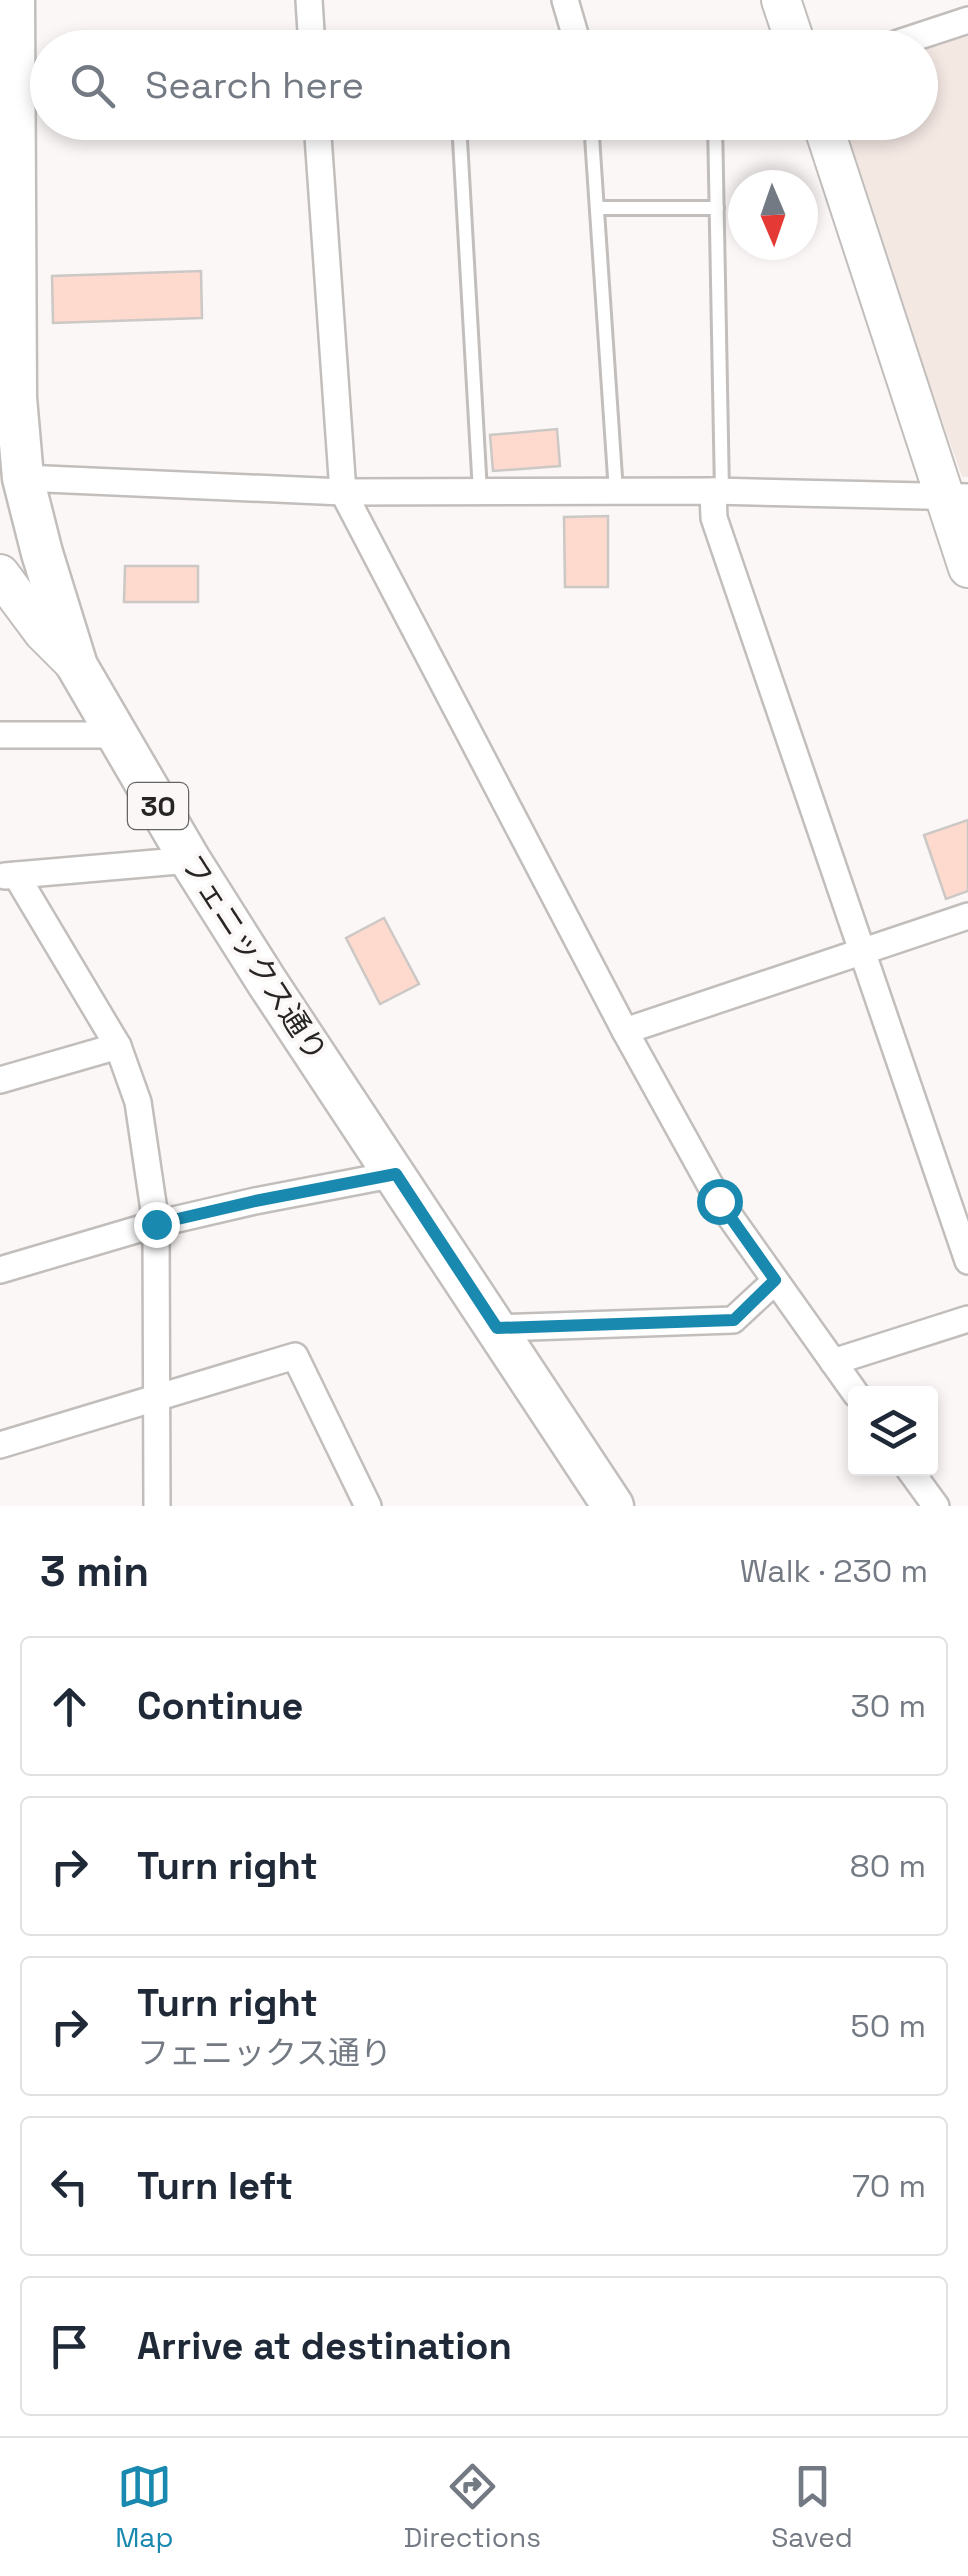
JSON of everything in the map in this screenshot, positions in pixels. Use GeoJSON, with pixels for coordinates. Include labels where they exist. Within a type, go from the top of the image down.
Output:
{"type":"FeatureCollection","features":[{"type":"Feature","properties":{"kind":"main road","name":"フェニックス通り"},"geometry":{"type":"LineString","coordinates":[[14,0],[16,398],[23,478],[77,666],[190,860],[613,1506]]}},
{"type":"Feature","properties":{"kind":"street"},"geometry":{"type":"LineString","coordinates":[[309,0],[311,30]]}},
{"type":"Feature","properties":{"kind":"street"},"geometry":{"type":"LineString","coordinates":[[564,0],[573,30]]}},
{"type":"Feature","properties":{"kind":"street"},"geometry":{"type":"LineString","coordinates":[[781,0],[791,30]]}},
{"type":"Feature","properties":{"kind":"street"},"geometry":{"type":"LineString","coordinates":[[938,30],[968,20]]}},
{"type":"Feature","properties":{"kind":"street"},"geometry":{"type":"LineString","coordinates":[[318,140],[343,492],[625,1032],[719,1201],[850,1386]]}},
{"type":"Feature","properties":{"kind":"street"},"geometry":{"type":"LineString","coordinates":[[828,140],[956,497],[968,568]]}},
{"type":"Feature","properties":{"kind":"street"},"geometry":{"type":"LineString","coordinates":[[23,478],[343,492],[717,492],[956,497]]}},
{"type":"Feature","properties":{"kind":"street"},"geometry":{"type":"LineString","coordinates":[[717,492],[714,518],[968,1261]]}},
{"type":"Feature","properties":{"kind":"street"},"geometry":{"type":"LineString","coordinates":[[0,574],[43,632],[77,666]]}},
{"type":"Feature","properties":{"kind":"street"},"geometry":{"type":"LineString","coordinates":[[0,734],[116,736]]}},
{"type":"Feature","properties":{"kind":"street"},"geometry":{"type":"LineString","coordinates":[[156,1506],[156,1224],[138,1102],[118,1046],[8,876],[190,860]]}},
{"type":"Feature","properties":{"kind":"street"},"geometry":{"type":"LineString","coordinates":[[625,1032],[968,916]]}},
{"type":"Feature","properties":{"kind":"street"},"geometry":{"type":"LineString","coordinates":[[0,1080],[118,1046]]}},
{"type":"Feature","properties":{"kind":"street"},"geometry":{"type":"LineString","coordinates":[[0,1270],[156,1224],[396,1174]]}},
{"type":"Feature","properties":{"kind":"street"},"geometry":{"type":"LineString","coordinates":[[497,1328],[734,1320],[775,1280]]}},
{"type":"Feature","properties":{"kind":"street"},"geometry":{"type":"LineString","coordinates":[[833,1362],[968,1319]]}},
{"type":"Feature","properties":{"kind":"street"},"geometry":{"type":"LineString","coordinates":[[0,1445],[295,1356],[368,1506]]}},
{"type":"Feature","properties":{"kind":"street"},"geometry":{"type":"LineString","coordinates":[[915,1476],[936,1506]]}},
{"type":"Feature","properties":{"kind":"lane"},"geometry":{"type":"LineString","coordinates":[[460,140],[480,492]]}},
{"type":"Feature","properties":{"kind":"lane"},"geometry":{"type":"LineString","coordinates":[[592,140],[616,492]]}},
{"type":"Feature","properties":{"kind":"lane"},"geometry":{"type":"LineString","coordinates":[[716,140],[717,492]]}},
{"type":"Feature","properties":{"kind":"lane"},"geometry":{"type":"LineString","coordinates":[[596,208],[717,208]]}},
{"type":"Feature","properties":{"kind":"shaded area"},"geometry":{"type":"Polygon","coordinates":[[[968,33],[968,477],[962,477],[844,140],[938,140],[938,43],[968,33]]]}},
{"type":"Feature","properties":{"kind":"building"},"geometry":{"type":"Polygon","coordinates":[[[201,271],[202,318],[53,323],[52,276],[201,271]]]}},
{"type":"Feature","properties":{"kind":"building"},"geometry":{"type":"Polygon","coordinates":[[[557,429],[560,466],[493,471],[490,435],[557,429]]]}},
{"type":"Feature","properties":{"kind":"building"},"geometry":{"type":"Polygon","coordinates":[[[608,516],[608,587],[565,587],[564,517],[608,516]]]}},
{"type":"Feature","properties":{"kind":"building"},"geometry":{"type":"Polygon","coordinates":[[[125,566],[198,566],[198,602],[124,602],[125,566]]]}},
{"type":"Feature","properties":{"kind":"building"},"geometry":{"type":"Polygon","coordinates":[[[968,820],[968,891],[946,899],[924,835],[968,820]]]}},
{"type":"Feature","properties":{"kind":"building"},"geometry":{"type":"Polygon","coordinates":[[[384,918],[419,984],[380,1004],[346,938],[384,918]]]}},
{"type":"Feature","properties":{"kind":"route"},"geometry":{"type":"LineString","coordinates":[[156,1224],[396,1174],[497,1328],[734,1320],[775,1280],[719,1201]]}}]}
